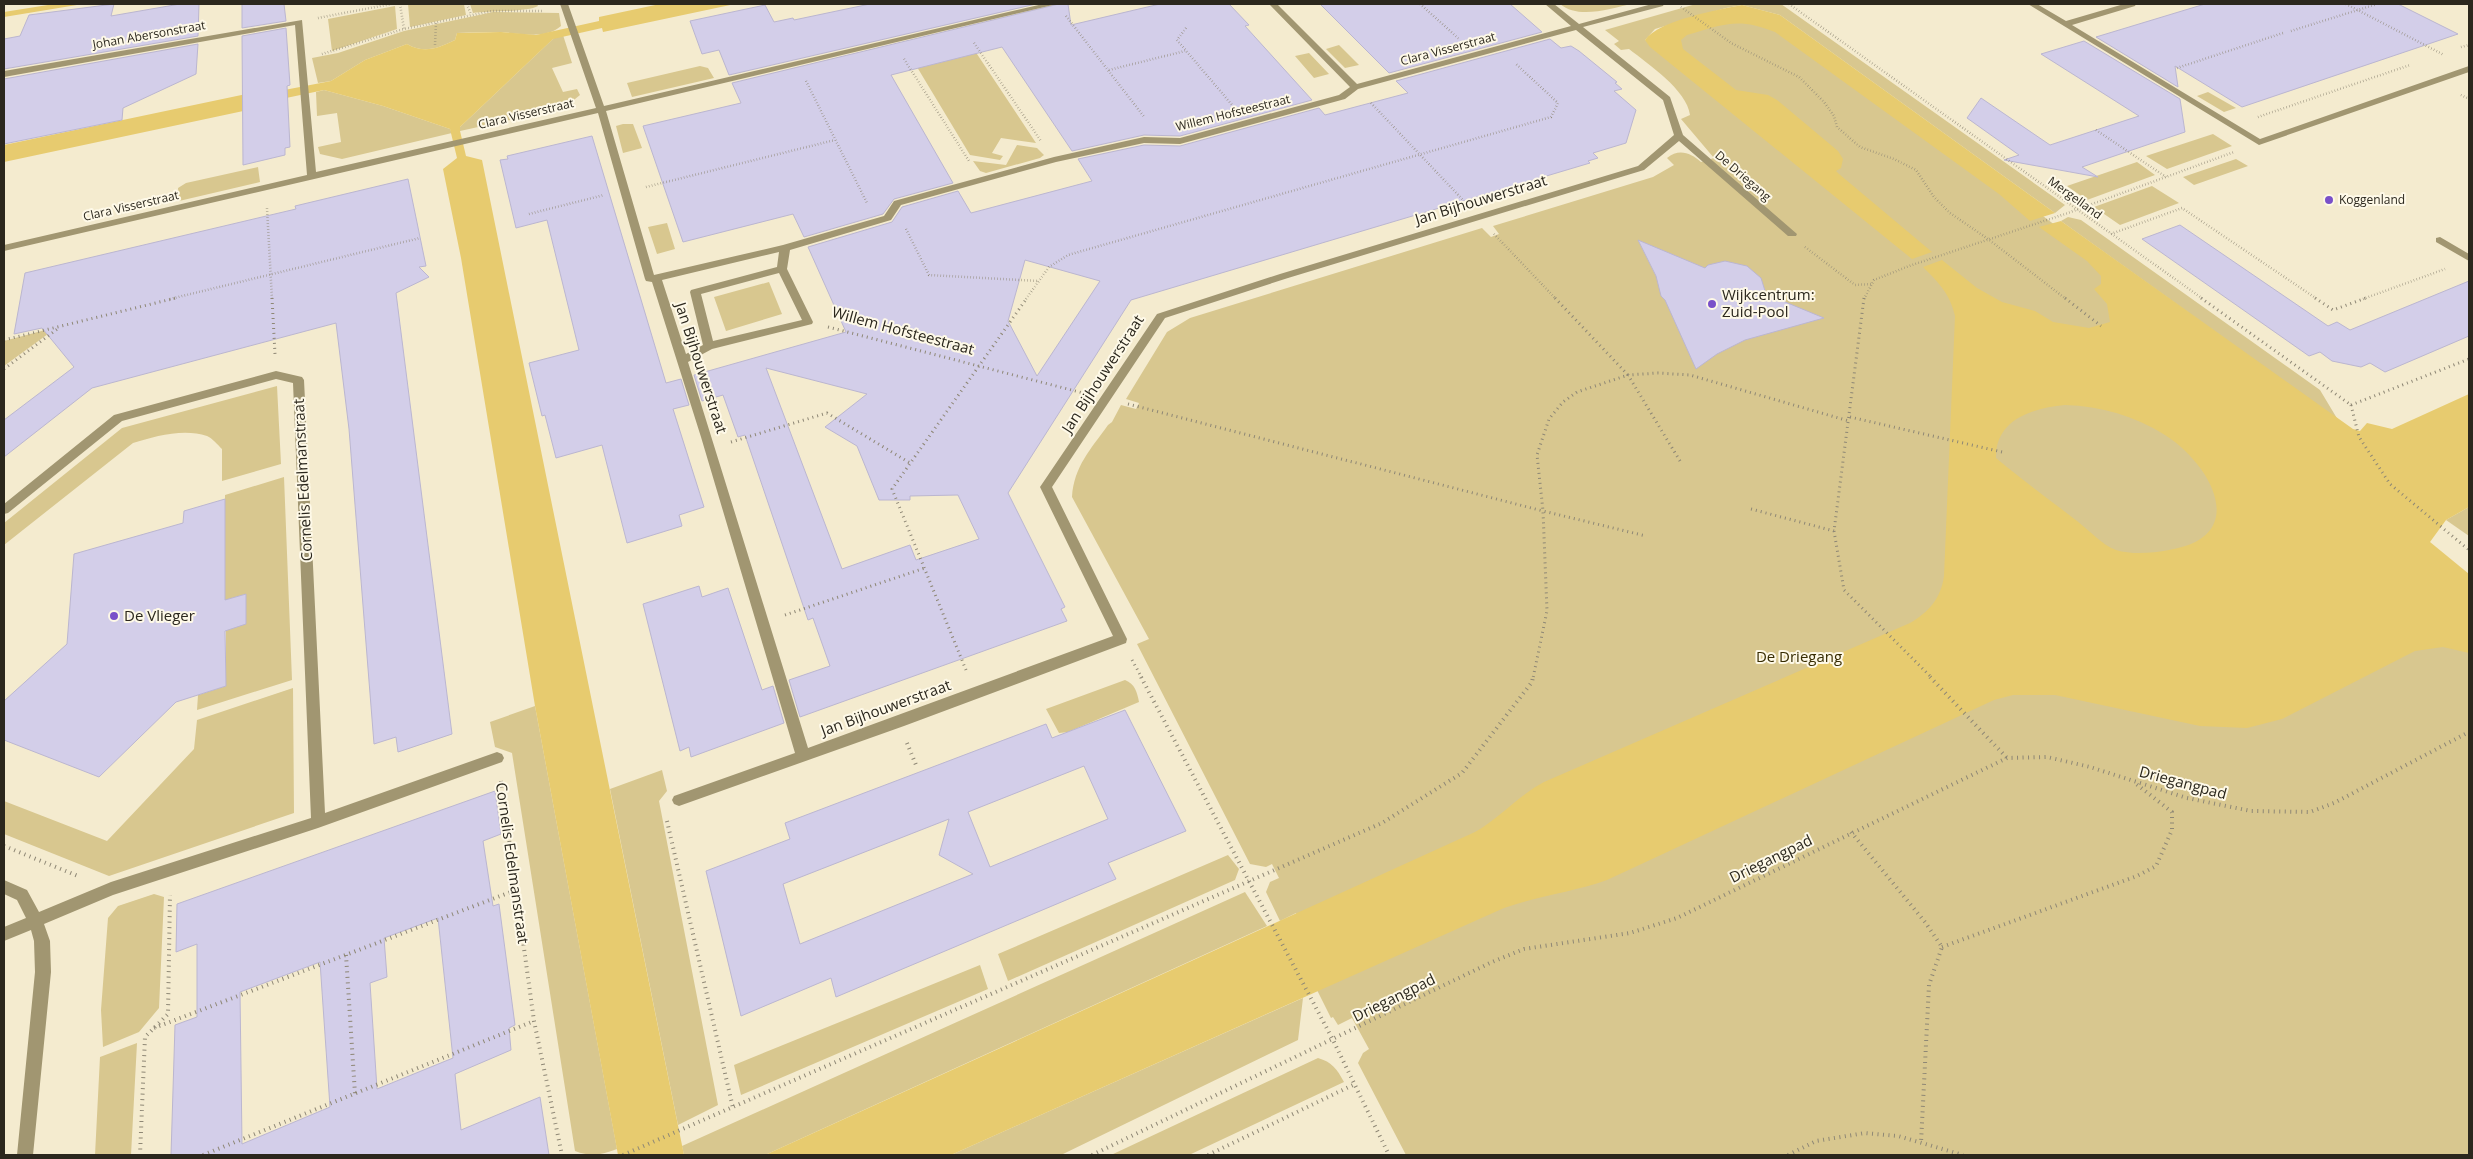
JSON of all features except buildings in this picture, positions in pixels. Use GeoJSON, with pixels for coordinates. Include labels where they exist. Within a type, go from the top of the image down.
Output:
{"type":"FeatureCollection","features":[{"type":"Feature","properties":{"kind":"street","name":"Clara Visserstraat"},"geometry":{"type":"LineString","coordinates":[[4,248],[1053,4]]}},
{"type":"Feature","properties":{"kind":"street"},"geometry":{"type":"LineString","coordinates":[[1273,4],[1354,87]]}},
{"type":"Feature","properties":{"kind":"street"},"geometry":{"type":"LineString","coordinates":[[1549,4],[1580,27],[1667,99],[1679,136]]}},
{"type":"Feature","properties":{"kind":"street","name":"Clara Visserstraat"},"geometry":{"type":"LineString","coordinates":[[1354,87],[1660,4]]}},
{"type":"Feature","properties":{"kind":"street"},"geometry":{"type":"LineString","coordinates":[[2032,4],[2259,142],[2469,69]]}},
{"type":"Feature","properties":{"kind":"street"},"geometry":{"type":"LineString","coordinates":[[2065,24],[2132,4]]}},
{"type":"Feature","properties":{"kind":"street","name":"Jan Bijhouwerstraat"},"geometry":{"type":"LineString","coordinates":[[565,8],[601,109],[653,279],[710,448],[803,755]]}},
{"type":"Feature","properties":{"kind":"street"},"geometry":{"type":"LineString","coordinates":[[299,22],[302,78],[312,176]]}},
{"type":"Feature","properties":{"kind":"street","name":"Johan Abersonstraat"},"geometry":{"type":"LineString","coordinates":[[4,74],[299,22]]}},
{"type":"Feature","properties":{"kind":"street","name":"Willem Hofsteestraat"},"geometry":{"type":"LineString","coordinates":[[653,279],[785,248],[876,222],[888,218],[897,203],[980,180],[1054,160],[1144,140],[1180,141],[1342,98],[1354,87]]}},
{"type":"Feature","properties":{"kind":"street","name":"Jan Bijhouwerstraat"},"geometry":{"type":"LineString","coordinates":[[679,800],[1121,640],[1046,488],[1161,316],[1284,276],[1641,168],[1679,136]]}},
{"type":"Feature","properties":{"kind":"street","name":"De Driegang"},"geometry":{"type":"LineString","coordinates":[[1679,136],[1792,234]]}},
{"type":"Feature","properties":{"kind":"street"},"geometry":{"type":"LineString","coordinates":[[2440,240],[2469,258]]}},
{"type":"Feature","properties":{"kind":"street"},"geometry":{"type":"LineString","coordinates":[[709,346],[695,292],[782,269],[785,248]]}},
{"type":"Feature","properties":{"kind":"street","name":"Willem Hofsteestraat"},"geometry":{"type":"LineString","coordinates":[[682,362],[709,346],[808,322],[782,269]]}},
{"type":"Feature","properties":{"kind":"street"},"geometry":{"type":"LineString","coordinates":[[4,510],[118,418],[276,376]]}},
{"type":"Feature","properties":{"kind":"street","name":"Cornelis Edelmanstraat"},"geometry":{"type":"LineString","coordinates":[[276,376],[298,380],[318,822]]}},
{"type":"Feature","properties":{"kind":"street"},"geometry":{"type":"LineString","coordinates":[[4,934],[111,889],[318,822],[497,758]]}},
{"type":"Feature","properties":{"kind":"street"},"geometry":{"type":"LineString","coordinates":[[4,887],[22,895],[36,922],[42,941],[43,972],[25,1155]]}},
{"type":"Feature","properties":{"kind":"path"},"geometry":{"type":"LineString","coordinates":[[299,22],[391,4]]}},
{"type":"Feature","properties":{"kind":"path"},"geometry":{"type":"LineString","coordinates":[[400,4],[404,29]]}},
{"type":"Feature","properties":{"kind":"path"},"geometry":{"type":"LineString","coordinates":[[467,4],[471,15]]}},
{"type":"Feature","properties":{"kind":"path"},"geometry":{"type":"LineString","coordinates":[[1420,4],[1476,55]]}},
{"type":"Feature","properties":{"kind":"path","name":"Mergelland"},"geometry":{"type":"LineString","coordinates":[[1790,4],[2350,405]]}},
{"type":"Feature","properties":{"kind":"path"},"geometry":{"type":"LineString","coordinates":[[2346,4],[2448,58]]}},
{"type":"Feature","properties":{"kind":"path"},"geometry":{"type":"LineString","coordinates":[[2291,31],[2377,4]]}},
{"type":"Feature","properties":{"kind":"path"},"geometry":{"type":"LineString","coordinates":[[301,59],[338,51],[404,29],[471,15],[492,11],[565,8]]}},
{"type":"Feature","properties":{"kind":"path"},"geometry":{"type":"LineString","coordinates":[[1063,11],[1162,141]]}},
{"type":"Feature","properties":{"kind":"path"},"geometry":{"type":"LineString","coordinates":[[1688,12],[1716,34],[1799,77],[1824,102],[1834,116],[1837,127],[1860,148],[1894,159],[1916,170],[1934,197],[1950,213],[1988,239],[2101,326]]}},
{"type":"Feature","properties":{"kind":"path"},"geometry":{"type":"LineString","coordinates":[[435,45],[436,23]]}},
{"type":"Feature","properties":{"kind":"path"},"geometry":{"type":"LineString","coordinates":[[965,24],[976,46],[1054,160]]}},
{"type":"Feature","properties":{"kind":"path"},"geometry":{"type":"LineString","coordinates":[[1186,28],[1177,40],[1248,123]]}},
{"type":"Feature","properties":{"kind":"path"},"geometry":{"type":"LineString","coordinates":[[2182,74],[2174,69],[2283,34]]}},
{"type":"Feature","properties":{"kind":"path"},"geometry":{"type":"LineString","coordinates":[[894,41],[980,180]]}},
{"type":"Feature","properties":{"kind":"path"},"geometry":{"type":"LineString","coordinates":[[2460,48],[2469,45]]}},
{"type":"Feature","properties":{"kind":"path"},"geometry":{"type":"LineString","coordinates":[[975,694],[892,489],[1049,267],[1068,255],[1551,117],[1558,103],[1499,49]]}},
{"type":"Feature","properties":{"kind":"path"},"geometry":{"type":"LineString","coordinates":[[1109,70],[1185,51]]}},
{"type":"Feature","properties":{"kind":"path"},"geometry":{"type":"LineString","coordinates":[[2433,57],[2451,51]]}},
{"type":"Feature","properties":{"kind":"path"},"geometry":{"type":"LineString","coordinates":[[2256,118],[2415,63]]}},
{"type":"Feature","properties":{"kind":"path"},"geometry":{"type":"LineString","coordinates":[[798,64],[876,222]]}},
{"type":"Feature","properties":{"kind":"path"},"geometry":{"type":"LineString","coordinates":[[1354,87],[1420,154],[1628,375],[1680,461]]}},
{"type":"Feature","properties":{"kind":"path"},"geometry":{"type":"LineString","coordinates":[[2096,130],[2166,177]]}},
{"type":"Feature","properties":{"kind":"path"},"geometry":{"type":"LineString","coordinates":[[529,214],[834,140]]}},
{"type":"Feature","properties":{"kind":"path"},"geometry":{"type":"LineString","coordinates":[[2008,758],[1981,728],[1844,590],[1834,532],[1850,417],[1862,302],[1871,284],[1881,277],[2066,214],[2259,142]]}},
{"type":"Feature","properties":{"kind":"path"},"geometry":{"type":"LineString","coordinates":[[266,188],[276,376]]}},
{"type":"Feature","properties":{"kind":"path"},"geometry":{"type":"LineString","coordinates":[[895,206],[929,275],[1039,281]]}},
{"type":"Feature","properties":{"kind":"path"},"geometry":{"type":"LineString","coordinates":[[2110,234],[2182,208],[2333,310],[2446,269]]}},
{"type":"Feature","properties":{"kind":"path"},"geometry":{"type":"LineString","coordinates":[[1792,234],[1816,257],[1855,285],[1871,284]]}},
{"type":"Feature","properties":{"kind":"path"},"geometry":{"type":"LineString","coordinates":[[4,340],[420,238]]}},
{"type":"Feature","properties":{"kind":"path","name":"Willem Hofsteestraat"},"geometry":{"type":"LineString","coordinates":[[808,322],[977,367],[1646,536]]}},
{"type":"Feature","properties":{"kind":"path"},"geometry":{"type":"LineString","coordinates":[[4,369],[62,325]]}},
{"type":"Feature","properties":{"kind":"path"},"geometry":{"type":"LineString","coordinates":[[2469,358],[2350,405],[2359,437],[2390,484],[2469,550]]}},
{"type":"Feature","properties":{"kind":"path"},"geometry":{"type":"LineString","coordinates":[[623,1155],[1382,823],[1462,773],[1532,682],[1547,611],[1543,511],[1537,455],[1548,419],[1563,402],[1577,392],[1628,375],[1658,373],[1690,375],[1849,421]]}},
{"type":"Feature","properties":{"kind":"path"},"geometry":{"type":"LineString","coordinates":[[710,448],[827,414],[910,463]]}},
{"type":"Feature","properties":{"kind":"path"},"geometry":{"type":"LineString","coordinates":[[1850,417],[2002,452]]}},
{"type":"Feature","properties":{"kind":"path"},"geometry":{"type":"LineString","coordinates":[[1751,509],[1834,532]]}},
{"type":"Feature","properties":{"kind":"path"},"geometry":{"type":"LineString","coordinates":[[763,622],[925,568]]}},
{"type":"Feature","properties":{"kind":"path"},"geometry":{"type":"LineString","coordinates":[[1121,640],[1333,1040],[1389,1155]]}},
{"type":"Feature","properties":{"kind":"path","name":"Driegangpad"},"geometry":{"type":"LineString","coordinates":[[1092,1155],[1524,949],[1547,944],[1630,933],[1677,918],[1851,832],[2008,758],[2046,757],[2090,767],[2187,798],[2251,811],[2310,812],[2334,803],[2469,732]]}},
{"type":"Feature","properties":{"kind":"path","name":"Cornelis Edelmanstraat"},"geometry":{"type":"LineString","coordinates":[[497,758],[534,1021],[562,1155]]}},
{"type":"Feature","properties":{"kind":"path"},"geometry":{"type":"LineString","coordinates":[[1921,1143],[1929,985],[1934,964],[1942,947],[2138,876],[2156,866],[2172,830],[2172,812],[2132,781]]}},
{"type":"Feature","properties":{"kind":"path"},"geometry":{"type":"LineString","coordinates":[[679,800],[664,809],[733,1108]]}},
{"type":"Feature","properties":{"kind":"path"},"geometry":{"type":"LineString","coordinates":[[1851,832],[1925,922],[1942,947]]}},
{"type":"Feature","properties":{"kind":"path"},"geometry":{"type":"LineString","coordinates":[[4,846],[111,889]]}},
{"type":"Feature","properties":{"kind":"path"},"geometry":{"type":"LineString","coordinates":[[140,1155],[145,1037],[168,1014],[170,870]]}},
{"type":"Feature","properties":{"kind":"path"},"geometry":{"type":"LineString","coordinates":[[154,1028],[516,890]]}},
{"type":"Feature","properties":{"kind":"path"},"geometry":{"type":"LineString","coordinates":[[346,955],[355,1094]]}},
{"type":"Feature","properties":{"kind":"path"},"geometry":{"type":"LineString","coordinates":[[203,1155],[534,1021]]}},
{"type":"Feature","properties":{"kind":"path"},"geometry":{"type":"LineString","coordinates":[[1208,1155],[1355,1084]]}},
{"type":"Feature","properties":{"kind":"path"},"geometry":{"type":"LineString","coordinates":[[1788,1155],[1816,1141],[1865,1133],[1898,1136],[1963,1155]]}},
{"type":"Feature","properties":{"kind":"green space"},"geometry":{"type":"Polygon","coordinates":[[[408,4],[464,4],[466,15],[410,27],[408,4]]]}},
{"type":"Feature","properties":{"kind":"green space"},"geometry":{"type":"Polygon","coordinates":[[[470,4],[537,4],[538,6],[517,10],[473,13],[470,4]]]}},
{"type":"Feature","properties":{"kind":"green space"},"geometry":{"type":"Polygon","coordinates":[[[1560,4],[1632,4],[1595,12],[1586,12],[1568,9],[1560,4]]]}},
{"type":"Feature","properties":{"kind":"green space","name":"De Driegang"},"geometry":{"type":"Polygon","coordinates":[[[1696,4],[1781,4],[2065,205],[2055,213],[1780,15],[1742,5],[1655,29],[1645,40],[1662,47],[1690,25],[1747,14],[1775,25],[2023,201],[2206,339],[2469,615],[2469,1155],[1406,1155],[1358,1063],[1363,1053],[1369,1049],[1352,1018],[1338,1025],[1333,1017],[1331,1018],[1317,990],[1333,983],[1296,913],[1280,921],[1266,892],[1270,882],[1279,878],[1272,864],[1266,867],[1250,864],[1137,644],[1149,639],[1072,497],[1073,486],[1084,458],[1112,422],[1121,405],[1136,409],[1139,403],[1126,399],[1167,332],[1190,318],[1482,228],[1491,237],[1499,234],[1493,226],[1653,177],[1674,165],[1667,158],[1676,153],[1689,154],[1701,162],[1714,158],[1681,119],[1690,115],[1682,96],[1666,78],[1629,49],[1621,50],[1614,44],[1619,41],[1605,30],[1696,4]]]}},
{"type":"Feature","properties":{"kind":"green space"},"geometry":{"type":"Polygon","coordinates":[[[395,6],[397,29],[332,51],[328,19],[395,6]]]}},
{"type":"Feature","properties":{"kind":"green space"},"geometry":{"type":"Polygon","coordinates":[[[493,12],[559,13],[561,26],[548,33],[540,34],[500,32],[457,33],[455,40],[431,49],[419,49],[407,44],[365,60],[331,81],[318,83],[312,58],[338,53],[404,31],[493,12]]]}},
{"type":"Feature","properties":{"kind":"green space"},"geometry":{"type":"Polygon","coordinates":[[[563,35],[572,63],[552,68],[563,92],[577,89],[580,95],[564,108],[460,131],[460,127],[555,37],[563,35]]]}},
{"type":"Feature","properties":{"kind":"green space"},"geometry":{"type":"Polygon","coordinates":[[[1339,45],[1359,65],[1345,68],[1326,49],[1339,45]]]}},
{"type":"Feature","properties":{"kind":"green space"},"geometry":{"type":"Polygon","coordinates":[[[973,48],[1036,143],[1001,138],[992,153],[1003,156],[1000,160],[970,155],[914,62],[973,48]]]}},
{"type":"Feature","properties":{"kind":"green space"},"geometry":{"type":"Polygon","coordinates":[[[1309,53],[1329,74],[1314,78],[1295,56],[1309,53]]]}},
{"type":"Feature","properties":{"kind":"green space"},"geometry":{"type":"Polygon","coordinates":[[[700,66],[708,68],[714,78],[632,97],[627,83],[700,66]]]}},
{"type":"Feature","properties":{"kind":"green space"},"geometry":{"type":"Polygon","coordinates":[[[324,90],[383,106],[450,129],[452,133],[342,159],[320,154],[318,147],[341,142],[337,113],[317,116],[316,92],[324,90]]]}},
{"type":"Feature","properties":{"kind":"green space"},"geometry":{"type":"Polygon","coordinates":[[[2208,92],[2236,108],[2224,112],[2197,96],[2208,92]]]}},
{"type":"Feature","properties":{"kind":"green space"},"geometry":{"type":"Polygon","coordinates":[[[633,124],[642,148],[623,153],[616,126],[633,124]]]}},
{"type":"Feature","properties":{"kind":"green space"},"geometry":{"type":"Polygon","coordinates":[[[2213,134],[2232,146],[2167,169],[2146,156],[2213,134]]]}},
{"type":"Feature","properties":{"kind":"green space"},"geometry":{"type":"Polygon","coordinates":[[[1017,145],[1037,148],[1044,155],[1040,158],[986,173],[980,171],[973,161],[1006,165],[1017,145]]]}},
{"type":"Feature","properties":{"kind":"green space"},"geometry":{"type":"Polygon","coordinates":[[[2236,159],[2248,166],[2194,185],[2183,177],[2236,159]]]}},
{"type":"Feature","properties":{"kind":"green space"},"geometry":{"type":"Polygon","coordinates":[[[2137,162],[2155,175],[2087,200],[2067,186],[2137,162]]]}},
{"type":"Feature","properties":{"kind":"green space"},"geometry":{"type":"Polygon","coordinates":[[[258,167],[260,182],[179,201],[178,188],[186,183],[258,167]]]}},
{"type":"Feature","properties":{"kind":"green space"},"geometry":{"type":"Polygon","coordinates":[[[2152,186],[2179,203],[2120,225],[2094,207],[2152,186]]]}},
{"type":"Feature","properties":{"kind":"green space"},"geometry":{"type":"Polygon","coordinates":[[[2068,217],[2081,220],[2320,390],[2338,420],[2061,221],[2068,217]]]}},
{"type":"Feature","properties":{"kind":"green space"},"geometry":{"type":"Polygon","coordinates":[[[667,223],[675,249],[657,254],[648,227],[667,223]]]}},
{"type":"Feature","properties":{"kind":"green space"},"geometry":{"type":"Polygon","coordinates":[[[769,282],[782,314],[726,331],[714,297],[769,282]]]}},
{"type":"Feature","properties":{"kind":"green space"},"geometry":{"type":"Polygon","coordinates":[[[49,329],[52,331],[4,366],[4,341],[49,329]]]}},
{"type":"Feature","properties":{"kind":"green space"},"geometry":{"type":"Polygon","coordinates":[[[277,386],[281,464],[222,481],[222,449],[207,436],[179,433],[142,440],[133,443],[4,545],[4,523],[122,428],[277,386]]]}},
{"type":"Feature","properties":{"kind":"green space"},"geometry":{"type":"Polygon","coordinates":[[[284,477],[292,680],[197,710],[198,695],[226,686],[226,629],[246,622],[246,594],[225,600],[225,495],[284,477]]]}},
{"type":"Feature","properties":{"kind":"green space"},"geometry":{"type":"Polygon","coordinates":[[[2469,507],[2469,536],[2446,520],[2469,507]]]}},
{"type":"Feature","properties":{"kind":"green space"},"geometry":{"type":"Polygon","coordinates":[[[1125,680],[1135,689],[1139,702],[1068,732],[1059,733],[1046,709],[1125,680]]]}},
{"type":"Feature","properties":{"kind":"green space"},"geometry":{"type":"Polygon","coordinates":[[[293,688],[294,813],[109,876],[4,834],[4,801],[107,841],[194,749],[197,720],[293,688]]]}},
{"type":"Feature","properties":{"kind":"green space"},"geometry":{"type":"Polygon","coordinates":[[[535,706],[617,1149],[601,1154],[591,1155],[575,1151],[512,753],[495,747],[490,722],[535,706]]]}},
{"type":"Feature","properties":{"kind":"green space"},"geometry":{"type":"Polygon","coordinates":[[[662,770],[667,791],[659,801],[718,1105],[678,1125],[610,789],[662,770]]]}},
{"type":"Feature","properties":{"kind":"green space"},"geometry":{"type":"Polygon","coordinates":[[[1228,855],[1239,869],[1235,880],[1008,981],[998,954],[1228,855]]]}},
{"type":"Feature","properties":{"kind":"green space"},"geometry":{"type":"Polygon","coordinates":[[[1245,892],[1267,926],[765,1155],[684,1155],[682,1146],[1245,892]]]}},
{"type":"Feature","properties":{"kind":"green space"},"geometry":{"type":"Polygon","coordinates":[[[154,894],[164,897],[159,1008],[139,1032],[103,1047],[101,1010],[108,918],[118,906],[154,894]]]}},
{"type":"Feature","properties":{"kind":"green space"},"geometry":{"type":"Polygon","coordinates":[[[980,965],[988,989],[741,1095],[734,1065],[980,965]]]}},
{"type":"Feature","properties":{"kind":"green space"},"geometry":{"type":"Polygon","coordinates":[[[1303,998],[1298,1040],[1061,1155],[951,1155],[1303,998]]]}},
{"type":"Feature","properties":{"kind":"green space"},"geometry":{"type":"Polygon","coordinates":[[[137,1043],[131,1155],[95,1155],[100,1057],[137,1043]]]}},
{"type":"Feature","properties":{"kind":"green space"},"geometry":{"type":"Polygon","coordinates":[[[1318,1058],[1334,1067],[1344,1082],[1189,1155],[1111,1155],[1318,1058]]]}},
{"type":"Feature","properties":{"kind":"shaded area"},"geometry":{"type":"Polygon","coordinates":[[[54,4],[83,4],[4,17],[4,12],[54,4]]]}},
{"type":"Feature","properties":{"kind":"shaded area"},"geometry":{"type":"Polygon","coordinates":[[[660,4],[735,4],[603,32],[602,28],[553,39],[460,127],[466,156],[482,160],[684,1155],[618,1155],[535,706],[461,258],[443,169],[457,158],[450,129],[383,106],[324,90],[272,101],[248,110],[4,162],[4,145],[251,93],[274,92],[331,81],[365,60],[407,44],[419,49],[431,49],[455,40],[457,33],[501,32],[536,35],[599,21],[599,17],[660,4]]]}},
{"type":"Feature","properties":{"kind":"shaded area"},"geometry":{"type":"Polygon","coordinates":[[[1742,5],[1780,15],[2055,213],[2030,221],[1999,194],[1775,32],[1762,27],[1741,23],[1721,25],[1687,35],[1681,40],[1683,49],[1736,90],[1768,95],[1777,100],[1838,151],[1843,159],[1841,168],[1836,171],[1932,252],[1912,259],[1650,47],[1645,40],[1652,33],[1676,21],[1742,5]]]}},
{"type":"Feature","properties":{"kind":"shaded area"},"geometry":{"type":"Polygon","coordinates":[[[2061,221],[2353,429],[2360,431],[2367,423],[2392,429],[2469,394],[2469,507],[2446,520],[2430,542],[2469,574],[2469,653],[2443,647],[2415,651],[2282,719],[2247,728],[2200,726],[2055,695],[2013,695],[1994,700],[1607,880],[1504,908],[951,1155],[765,1155],[1475,832],[1526,793],[1544,782],[1917,619],[1937,598],[1944,576],[1955,316],[1950,301],[1943,289],[1923,267],[1942,260],[1977,288],[2002,302],[2035,311],[2053,322],[2089,328],[2110,322],[2107,304],[2094,289],[2101,284],[2101,276],[2087,261],[2039,227],[2061,221]],[[2065,405],[2040,409],[2018,418],[2002,434],[1997,445],[1996,458],[2101,541],[2116,550],[2142,553],[2169,550],[2194,543],[2210,531],[2216,516],[2215,499],[2209,481],[2182,448],[2154,428],[2130,417],[2092,407],[2065,405]]]}},
{"type":"Feature","properties":{"kind":"place","name":"Koggenland"},"geometry":{"type":"Point","coordinates":[2329,200]}},
{"type":"Feature","properties":{"kind":"place","name":"Wijkcentrum: Zuid-Pool"},"geometry":{"type":"Point","coordinates":[1712,304]}},
{"type":"Feature","properties":{"kind":"place","name":"De Vlieger"},"geometry":{"type":"Point","coordinates":[114,616]}}]}
